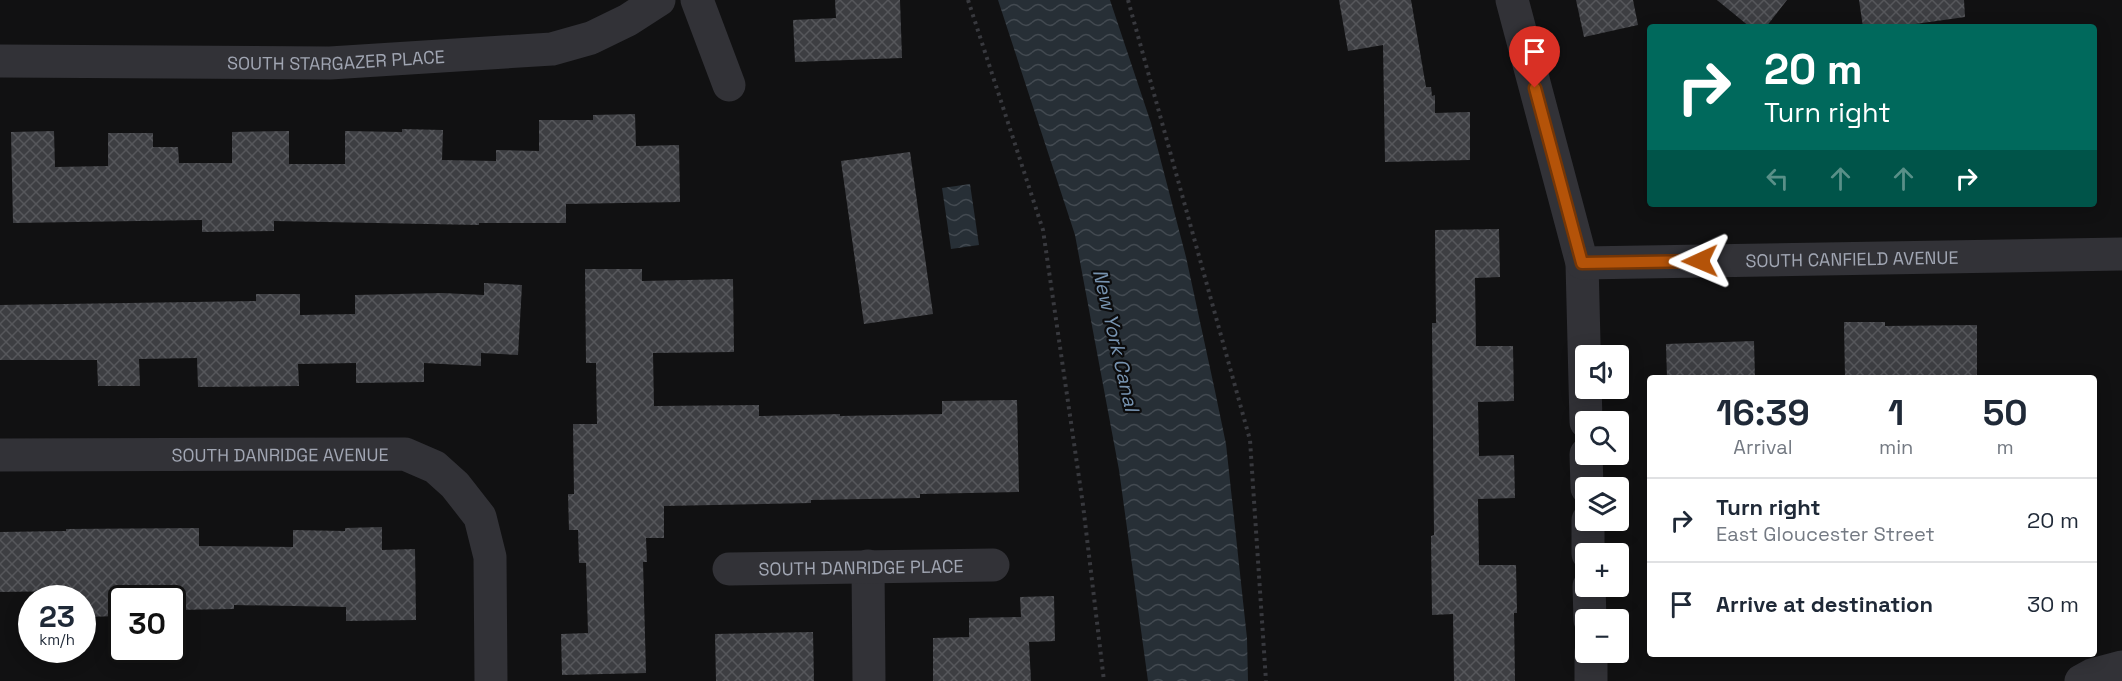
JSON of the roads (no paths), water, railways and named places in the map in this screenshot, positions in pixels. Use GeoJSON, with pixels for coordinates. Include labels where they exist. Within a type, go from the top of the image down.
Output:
{"type":"FeatureCollection","features":[{"type":"Feature","properties":{"kind":"street","name":"SOUTH STARGAZER PLACE"},"geometry":{"type":"LineString","coordinates":[[0,62],[330,63],[552,49],[591,38],[628,20],[659,0]]}},
{"type":"Feature","properties":{"kind":"street"},"geometry":{"type":"LineString","coordinates":[[697,0],[729,85]]}},
{"type":"Feature","properties":{"kind":"street"},"geometry":{"type":"LineString","coordinates":[[1512,0],[1582,263],[1586,411]]}},
{"type":"Feature","properties":{"kind":"street","name":"SOUTH CANFIELD AVENUE"},"geometry":{"type":"LineString","coordinates":[[1582,263],[2122,254]]}},
{"type":"Feature","properties":{"kind":"street","name":"SOUTH DANRIDGE AVENUE"},"geometry":{"type":"LineString","coordinates":[[0,455],[405,454],[435,467],[455,485],[480,517],[490,556],[491,681]]}},
{"type":"Feature","properties":{"kind":"street","name":"SOUTH DANRIDGE PLACE"},"geometry":{"type":"LineString","coordinates":[[729,569],[993,565]]}},
{"type":"Feature","properties":{"kind":"street"},"geometry":{"type":"LineString","coordinates":[[868,566],[869,681]]}},
{"type":"Feature","properties":{"kind":"street"},"geometry":{"type":"LineString","coordinates":[[1591,663],[1591,681]]}},
{"type":"Feature","properties":{"kind":"street"},"geometry":{"type":"LineString","coordinates":[[2081,681],[2092,675],[2122,667]]}},
{"type":"Feature","properties":{"kind":"water","name":"New York Canal"},"geometry":{"type":"Polygon","coordinates":[[[998,0],[1110,0],[1151,123],[1186,257],[1226,444],[1247,638],[1248,681],[1148,681],[1119,470],[1075,235],[998,0]]]}},
{"type":"Feature","properties":{"kind":"water"},"geometry":{"type":"Polygon","coordinates":[[[970,184],[979,245],[951,249],[942,188],[970,184]]]}}]}
